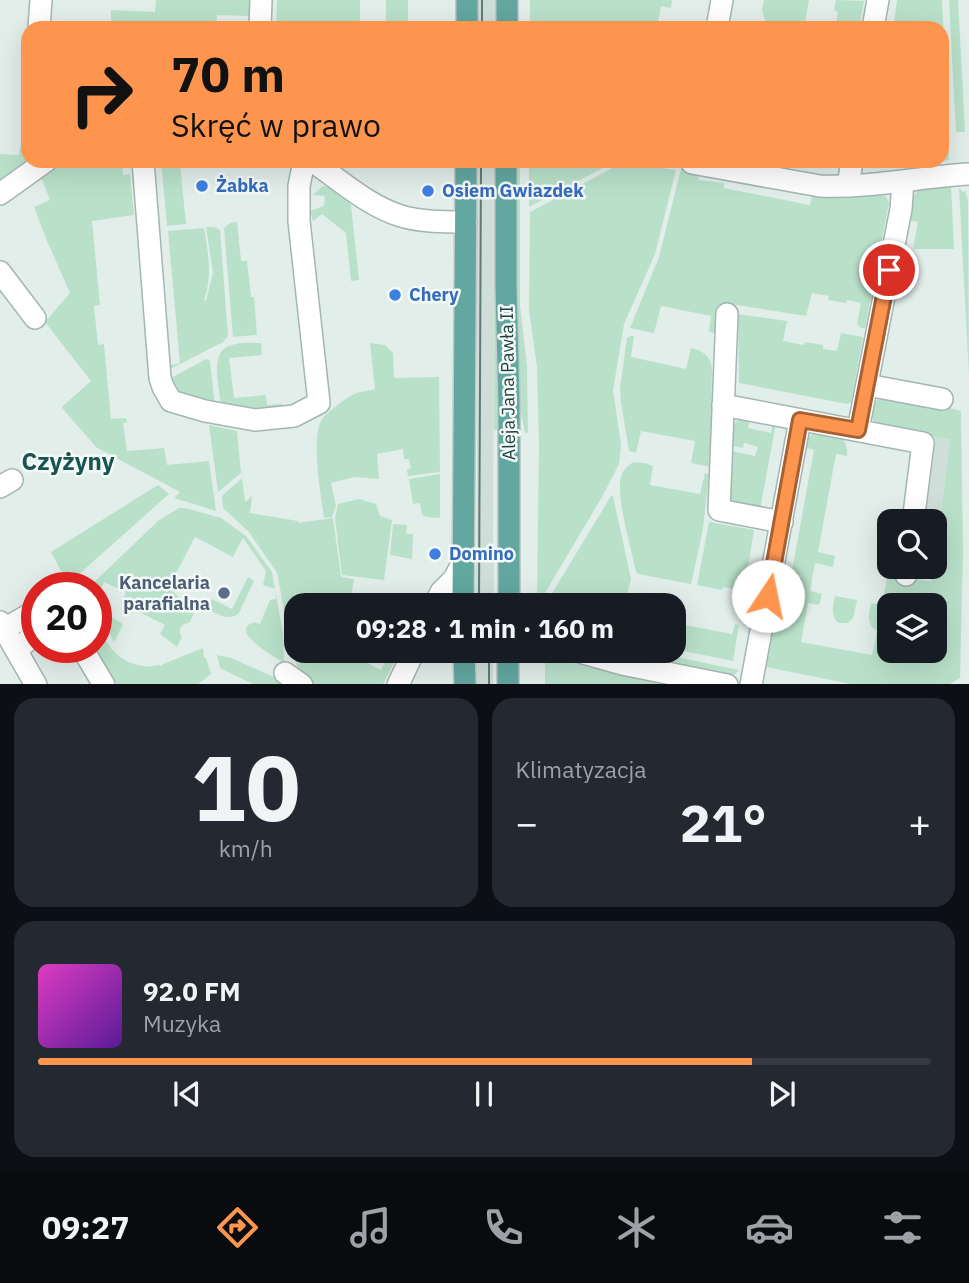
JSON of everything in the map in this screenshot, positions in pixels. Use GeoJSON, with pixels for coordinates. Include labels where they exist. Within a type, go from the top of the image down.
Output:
{"type":"FeatureCollection","features":[{"type":"Feature","properties":{"kind":"main road"},"geometry":{"type":"LineString","coordinates":[[467,0],[467,21]]}},
{"type":"Feature","properties":{"kind":"main road"},"geometry":{"type":"LineString","coordinates":[[507,0],[507,21]]}},
{"type":"Feature","properties":{"kind":"main road"},"geometry":{"type":"LineString","coordinates":[[463,593],[466,168]]}},
{"type":"Feature","properties":{"kind":"main road","name":"Aleja Jana Pawła II"},"geometry":{"type":"LineString","coordinates":[[506,168],[510,593]]}},
{"type":"Feature","properties":{"kind":"main road"},"geometry":{"type":"LineString","coordinates":[[464,663],[464,684]]}},
{"type":"Feature","properties":{"kind":"main road"},"geometry":{"type":"LineString","coordinates":[[508,684],[509,663]]}},
{"type":"Feature","properties":{"kind":"street"},"geometry":{"type":"LineString","coordinates":[[40,21],[41,0]]}},
{"type":"Feature","properties":{"kind":"street"},"geometry":{"type":"LineString","coordinates":[[260,21],[261,0]]}},
{"type":"Feature","properties":{"kind":"street"},"geometry":{"type":"LineString","coordinates":[[718,21],[722,0]]}},
{"type":"Feature","properties":{"kind":"street"},"geometry":{"type":"LineString","coordinates":[[874,21],[878,0]]}},
{"type":"Feature","properties":{"kind":"street"},"geometry":{"type":"LineString","coordinates":[[0,194],[36,168]]}},
{"type":"Feature","properties":{"kind":"street"},"geometry":{"type":"LineString","coordinates":[[144,168],[160,378],[163,387],[171,401],[205,411],[255,420],[294,416],[319,404],[299,221],[299,186],[303,168]]}},
{"type":"Feature","properties":{"kind":"street"},"geometry":{"type":"LineString","coordinates":[[323,168],[394,213],[414,219],[466,222]]}},
{"type":"Feature","properties":{"kind":"street"},"geometry":{"type":"LineString","coordinates":[[720,168],[821,186],[848,186],[969,174]]}},
{"type":"Feature","properties":{"kind":"street"},"geometry":{"type":"LineString","coordinates":[[848,186],[851,168]]}},
{"type":"Feature","properties":{"kind":"street"},"geometry":{"type":"LineString","coordinates":[[858,430],[901,209],[903,181]]}},
{"type":"Feature","properties":{"kind":"street"},"geometry":{"type":"LineString","coordinates":[[0,272],[34,317]]}},
{"type":"Feature","properties":{"kind":"street"},"geometry":{"type":"LineString","coordinates":[[727,314],[719,510],[782,522]]}},
{"type":"Feature","properties":{"kind":"street"},"geometry":{"type":"LineString","coordinates":[[867,385],[942,399]]}},
{"type":"Feature","properties":{"kind":"street"},"geometry":{"type":"LineString","coordinates":[[723,405],[923,443],[915,509]]}},
{"type":"Feature","properties":{"kind":"street"},"geometry":{"type":"LineString","coordinates":[[751,684],[800,420]]}},
{"type":"Feature","properties":{"kind":"street"},"geometry":{"type":"LineString","coordinates":[[440,593],[454,579],[462,564]]}},
{"type":"Feature","properties":{"kind":"street"},"geometry":{"type":"LineString","coordinates":[[21,624],[2,626],[36,684]]}},
{"type":"Feature","properties":{"kind":"street"},"geometry":{"type":"LineString","coordinates":[[16,650],[21,647]]}},
{"type":"Feature","properties":{"kind":"street"},"geometry":{"type":"LineString","coordinates":[[91,663],[104,684]]}},
{"type":"Feature","properties":{"kind":"street"},"geometry":{"type":"LineString","coordinates":[[398,684],[408,663]]}},
{"type":"Feature","properties":{"kind":"street"},"geometry":{"type":"LineString","coordinates":[[618,663],[727,684]]}},
{"type":"Feature","properties":{"kind":"shaded area"},"geometry":{"type":"Polygon","coordinates":[[[477,0],[496,0],[496,21],[477,21],[477,0]]]}},
{"type":"Feature","properties":{"kind":"shaded area"},"geometry":{"type":"Polygon","coordinates":[[[477,168],[495,168],[493,549],[477,549],[477,168]]]}},
{"type":"Feature","properties":{"kind":"shaded area"},"geometry":{"type":"Polygon","coordinates":[[[915,435],[950,440],[941,509],[905,509],[915,435]]]}},
{"type":"Feature","properties":{"kind":"shaded area"},"geometry":{"type":"Polygon","coordinates":[[[476,559],[494,559],[494,593],[476,593],[476,559]]]}},
{"type":"Feature","properties":{"kind":"shaded area"},"geometry":{"type":"Polygon","coordinates":[[[475,663],[493,663],[493,684],[475,684],[475,663]]]}},
{"type":"Feature","properties":{"kind":"green space"},"geometry":{"type":"Polygon","coordinates":[[[156,0],[252,0],[251,16],[217,15],[217,21],[111,21],[111,10],[155,12],[156,0]]]}},
{"type":"Feature","properties":{"kind":"green space"},"geometry":{"type":"Polygon","coordinates":[[[277,0],[360,0],[360,21],[276,21],[277,0]]]}},
{"type":"Feature","properties":{"kind":"green space"},"geometry":{"type":"Polygon","coordinates":[[[386,0],[408,0],[408,21],[386,21],[386,0]]]}},
{"type":"Feature","properties":{"kind":"green space"},"geometry":{"type":"Polygon","coordinates":[[[530,0],[672,0],[671,8],[661,6],[658,21],[530,21],[530,0]]]}},
{"type":"Feature","properties":{"kind":"green space"},"geometry":{"type":"Polygon","coordinates":[[[764,0],[809,0],[805,21],[765,21],[762,10],[764,0]]]}},
{"type":"Feature","properties":{"kind":"green space"},"geometry":{"type":"Polygon","coordinates":[[[836,0],[864,1],[860,21],[836,21],[838,12],[834,10],[836,0]]]}},
{"type":"Feature","properties":{"kind":"green space"},"geometry":{"type":"Polygon","coordinates":[[[897,0],[942,0],[943,21],[894,21],[897,0]]]}},
{"type":"Feature","properties":{"kind":"green space"},"geometry":{"type":"Polygon","coordinates":[[[949,0],[958,0],[965,132],[956,132],[949,0]]]}},
{"type":"Feature","properties":{"kind":"green space"},"geometry":{"type":"Polygon","coordinates":[[[20,146],[21,166],[0,183],[0,154],[19,155],[20,146]]]}},
{"type":"Feature","properties":{"kind":"green space"},"geometry":{"type":"Polygon","coordinates":[[[53,168],[122,168],[123,175],[130,174],[134,215],[92,221],[100,305],[94,306],[98,345],[104,344],[111,419],[126,418],[127,422],[123,423],[127,451],[164,448],[167,465],[209,461],[216,511],[174,498],[180,492],[96,447],[62,408],[91,381],[45,322],[70,293],[34,207],[50,200],[41,177],[53,168]]]}},
{"type":"Feature","properties":{"kind":"green space"},"geometry":{"type":"Polygon","coordinates":[[[162,168],[180,168],[186,224],[167,226],[162,168]]]}},
{"type":"Feature","properties":{"kind":"green space"},"geometry":{"type":"Polygon","coordinates":[[[495,168],[497,168],[501,430],[494,430],[495,168]]]}},
{"type":"Feature","properties":{"kind":"green space"},"geometry":{"type":"Polygon","coordinates":[[[515,168],[520,168],[520,305],[527,366],[528,433],[525,433],[519,403],[515,168]]]}},
{"type":"Feature","properties":{"kind":"green space"},"geometry":{"type":"Polygon","coordinates":[[[529,168],[603,168],[529,207],[529,168]]]}},
{"type":"Feature","properties":{"kind":"green space"},"geometry":{"type":"Polygon","coordinates":[[[613,168],[676,170],[655,254],[624,324],[613,390],[621,445],[619,464],[545,593],[537,593],[537,367],[529,310],[530,212],[613,168]]]}},
{"type":"Feature","properties":{"kind":"green space"},"geometry":{"type":"Polygon","coordinates":[[[681,169],[699,171],[698,180],[724,183],[724,188],[810,205],[813,193],[876,194],[886,197],[889,203],[865,328],[857,324],[861,303],[828,300],[829,296],[812,293],[806,316],[724,303],[720,334],[709,332],[711,316],[661,306],[654,333],[630,328],[659,257],[681,169]]]}},
{"type":"Feature","properties":{"kind":"green space"},"geometry":{"type":"Polygon","coordinates":[[[951,184],[954,249],[913,249],[918,222],[907,220],[912,199],[919,189],[951,184]]]}},
{"type":"Feature","properties":{"kind":"green space"},"geometry":{"type":"Polygon","coordinates":[[[323,186],[336,188],[350,197],[359,280],[351,281],[346,233],[322,214],[313,221],[310,211],[324,206],[325,196],[313,195],[323,186]]]}},
{"type":"Feature","properties":{"kind":"green space"},"geometry":{"type":"Polygon","coordinates":[[[959,188],[965,191],[968,201],[969,376],[959,188]]]}},
{"type":"Feature","properties":{"kind":"green space"},"geometry":{"type":"Polygon","coordinates":[[[237,222],[241,261],[247,261],[251,297],[254,297],[257,335],[233,337],[224,228],[237,222]]]}},
{"type":"Feature","properties":{"kind":"green space"},"geometry":{"type":"Polygon","coordinates":[[[206,227],[220,230],[228,336],[223,342],[168,370],[167,366],[180,363],[168,231],[204,228],[209,264],[206,301],[213,273],[206,227]]]}},
{"type":"Feature","properties":{"kind":"green space"},"geometry":{"type":"Polygon","coordinates":[[[738,314],[787,321],[783,341],[823,345],[823,349],[837,351],[841,333],[863,337],[851,402],[847,404],[739,383],[738,314]]]}},
{"type":"Feature","properties":{"kind":"green space"},"geometry":{"type":"Polygon","coordinates":[[[634,336],[631,357],[686,369],[691,348],[702,352],[710,360],[710,467],[691,463],[695,441],[641,431],[636,453],[629,451],[620,388],[627,338],[634,336]]]}},
{"type":"Feature","properties":{"kind":"green space"},"geometry":{"type":"Polygon","coordinates":[[[261,343],[262,355],[229,358],[234,398],[266,395],[267,405],[282,404],[283,409],[251,411],[223,404],[217,376],[220,353],[235,344],[261,343]]]}},
{"type":"Feature","properties":{"kind":"green space"},"geometry":{"type":"Polygon","coordinates":[[[370,343],[385,345],[393,353],[394,378],[439,377],[440,472],[408,476],[407,470],[411,468],[409,459],[404,459],[403,449],[377,454],[379,479],[354,477],[331,483],[336,506],[332,517],[324,518],[318,468],[318,430],[323,418],[341,402],[354,394],[375,389],[370,343]]]}},
{"type":"Feature","properties":{"kind":"green space"},"geometry":{"type":"Polygon","coordinates":[[[206,359],[210,361],[215,406],[182,395],[171,378],[206,359]]]}},
{"type":"Feature","properties":{"kind":"green space"},"geometry":{"type":"Polygon","coordinates":[[[881,398],[961,411],[963,550],[960,678],[950,684],[851,684],[766,667],[764,661],[768,636],[781,629],[786,599],[776,596],[777,585],[789,587],[814,450],[803,447],[807,438],[816,432],[841,437],[847,456],[836,454],[818,552],[835,556],[833,567],[815,563],[810,591],[822,594],[819,605],[808,603],[801,642],[872,655],[877,631],[877,663],[947,663],[947,593],[884,593],[887,579],[947,579],[947,509],[941,509],[950,440],[879,425],[873,420],[873,405],[881,398]]]}},
{"type":"Feature","properties":{"kind":"green space"},"geometry":{"type":"Polygon","coordinates":[[[740,418],[750,418],[748,428],[771,433],[773,422],[776,423],[760,510],[734,503],[730,498],[728,450],[755,456],[758,447],[744,443],[743,448],[729,445],[731,427],[740,418]]]}},
{"type":"Feature","properties":{"kind":"green space"},"geometry":{"type":"Polygon","coordinates":[[[209,425],[237,431],[241,473],[218,492],[209,425]]]}},
{"type":"Feature","properties":{"kind":"green space"},"geometry":{"type":"Polygon","coordinates":[[[633,462],[653,466],[650,485],[700,494],[705,473],[709,474],[703,529],[691,584],[636,572],[620,494],[622,474],[633,462]]]}},
{"type":"Feature","properties":{"kind":"green space"},"geometry":{"type":"Polygon","coordinates":[[[440,474],[440,518],[426,517],[422,515],[420,503],[413,504],[409,479],[440,474]]]}},
{"type":"Feature","properties":{"kind":"green space"},"geometry":{"type":"Polygon","coordinates":[[[242,478],[245,502],[252,496],[250,513],[298,523],[333,518],[341,577],[354,579],[352,593],[284,593],[284,610],[277,573],[249,532],[223,508],[222,496],[242,478]]]}},
{"type":"Feature","properties":{"kind":"green space"},"geometry":{"type":"Polygon","coordinates":[[[158,485],[169,494],[81,572],[62,572],[51,552],[158,485]]]}},
{"type":"Feature","properties":{"kind":"green space"},"geometry":{"type":"Polygon","coordinates":[[[613,496],[631,579],[627,593],[552,593],[613,496]]]}},
{"type":"Feature","properties":{"kind":"green space"},"geometry":{"type":"Polygon","coordinates":[[[359,499],[376,504],[380,516],[392,520],[384,580],[342,575],[335,518],[338,504],[359,499]]]}},
{"type":"Feature","properties":{"kind":"green space"},"geometry":{"type":"Polygon","coordinates":[[[179,508],[186,508],[221,518],[246,536],[272,572],[283,634],[284,663],[247,634],[248,625],[254,622],[260,624],[270,600],[276,599],[275,589],[263,585],[266,571],[243,538],[233,557],[195,537],[174,577],[171,576],[170,589],[180,598],[177,605],[194,614],[189,623],[180,628],[182,637],[177,647],[160,634],[165,625],[121,603],[126,592],[112,586],[112,572],[105,572],[158,521],[179,508]]]}},
{"type":"Feature","properties":{"kind":"green space"},"geometry":{"type":"Polygon","coordinates":[[[709,522],[754,530],[744,591],[697,585],[709,522]]]}},
{"type":"Feature","properties":{"kind":"green space"},"geometry":{"type":"Polygon","coordinates":[[[393,524],[407,525],[406,534],[413,534],[412,559],[390,555],[393,524]]]}},
{"type":"Feature","properties":{"kind":"green space"},"geometry":{"type":"Polygon","coordinates":[[[248,577],[254,581],[239,613],[227,617],[207,609],[212,599],[232,609],[248,577]]]}},
{"type":"Feature","properties":{"kind":"green space"},"geometry":{"type":"Polygon","coordinates":[[[835,596],[857,600],[853,618],[848,623],[838,623],[834,617],[835,596]]]}},
{"type":"Feature","properties":{"kind":"green space"},"geometry":{"type":"Polygon","coordinates":[[[871,603],[877,604],[877,631],[870,622],[871,603]]]}},
{"type":"Feature","properties":{"kind":"green space"},"geometry":{"type":"Polygon","coordinates":[[[112,617],[123,624],[114,642],[112,638],[112,617]]]}},
{"type":"Feature","properties":{"kind":"green space"},"geometry":{"type":"Polygon","coordinates":[[[735,624],[739,625],[733,661],[686,651],[686,625],[732,634],[735,624]]]}},
{"type":"Feature","properties":{"kind":"green space"},"geometry":{"type":"Polygon","coordinates":[[[203,648],[211,674],[198,684],[117,684],[104,663],[112,663],[112,649],[130,663],[161,666],[203,648]]]}},
{"type":"Feature","properties":{"kind":"green space"},"geometry":{"type":"Polygon","coordinates":[[[217,655],[231,658],[290,684],[253,684],[220,668],[217,655]]]}},
{"type":"Feature","properties":{"kind":"green space"},"geometry":{"type":"Polygon","coordinates":[[[686,659],[739,670],[734,675],[674,663],[686,663],[686,659]]]}},
{"type":"Feature","properties":{"kind":"green space"},"geometry":{"type":"Polygon","coordinates":[[[296,663],[367,663],[381,670],[384,663],[394,663],[383,684],[313,684],[296,663]]]}},
{"type":"Feature","properties":{"kind":"green space"},"geometry":{"type":"Polygon","coordinates":[[[545,663],[571,663],[679,684],[545,684],[545,663]]]}},
{"type":"Feature","properties":{"kind":"tram line"},"geometry":{"type":"LineString","coordinates":[[482,0],[482,21]]}},
{"type":"Feature","properties":{"kind":"tram line"},"geometry":{"type":"LineString","coordinates":[[479,593],[481,168]]}},
{"type":"Feature","properties":{"kind":"tram line"},"geometry":{"type":"LineString","coordinates":[[489,663],[489,684]]}},
{"type":"Feature","properties":{"kind":"place","name":"Żabka"},"geometry":{"type":"Point","coordinates":[202,186]}},
{"type":"Feature","properties":{"kind":"place","name":"Osiem Gwiazdek"},"geometry":{"type":"Point","coordinates":[428,191]}},
{"type":"Feature","properties":{"kind":"place","name":"Chery"},"geometry":{"type":"Point","coordinates":[395,295]}},
{"type":"Feature","properties":{"kind":"place","name":"Domino"},"geometry":{"type":"Point","coordinates":[435,554]}},
{"type":"Feature","properties":{"kind":"place","name":"Kancelaria parafialna"},"geometry":{"type":"Point","coordinates":[224,593]}},
{"type":"Feature","properties":{"kind":"district","name":"Czyżyny"},"geometry":{"type":"Point","coordinates":[68,462]}},
{"type":"Feature","properties":{"kind":"route"},"geometry":{"type":"LineString","coordinates":[[768,596],[800,420],[858,430],[889,270]]}}]}
